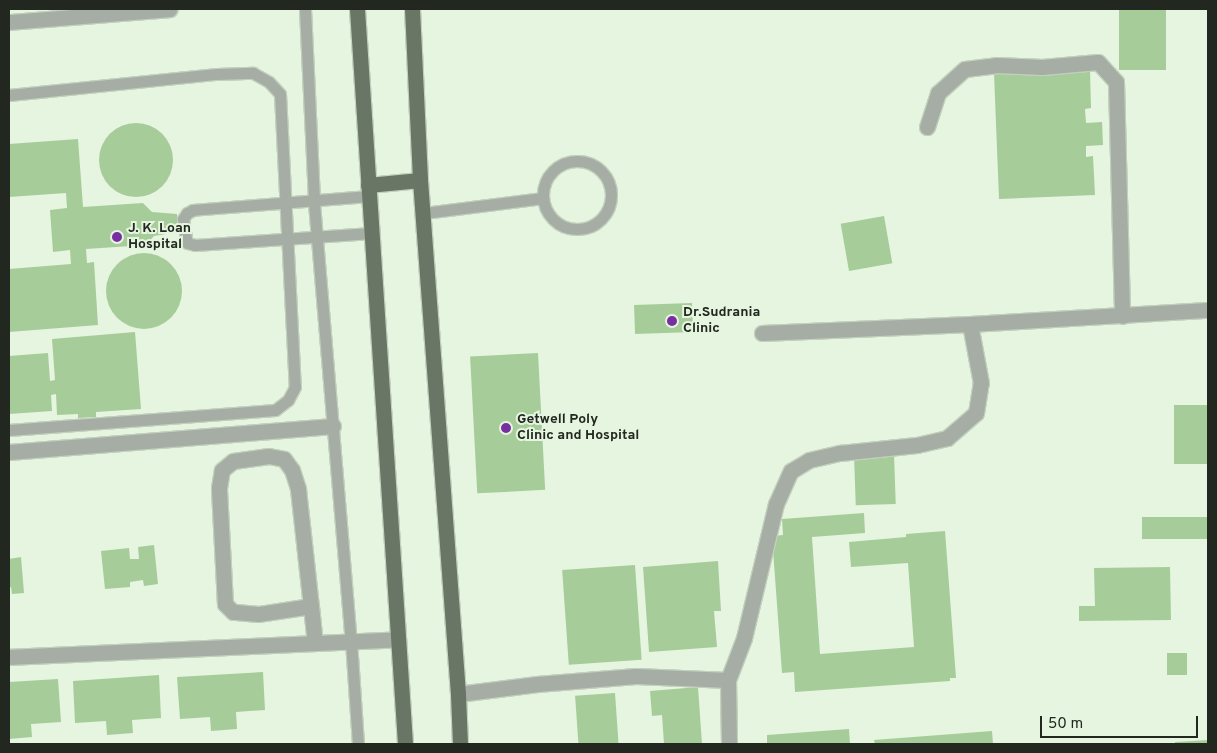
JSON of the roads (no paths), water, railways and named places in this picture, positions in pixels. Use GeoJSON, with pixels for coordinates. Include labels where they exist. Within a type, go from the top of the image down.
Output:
{"type":"FeatureCollection","features":[{"type":"Feature","properties":{"kind":"main road"},"geometry":{"type":"LineString","coordinates":[[357,9],[405,744]]}},
{"type":"Feature","properties":{"kind":"main road"},"geometry":{"type":"LineString","coordinates":[[412,9],[420,180],[424,213],[460,744]]}},
{"type":"Feature","properties":{"kind":"main road"},"geometry":{"type":"LineString","coordinates":[[369,191],[420,180]]}},
{"type":"Feature","properties":{"kind":"street"},"geometry":{"type":"LineString","coordinates":[[9,22],[169,9]]}},
{"type":"Feature","properties":{"kind":"street"},"geometry":{"type":"LineString","coordinates":[[927,127],[938,93],[965,69],[996,65],[1042,67],[1098,62],[1116,82],[1122,316]]}},
{"type":"Feature","properties":{"kind":"street"},"geometry":{"type":"LineString","coordinates":[[762,333],[970,324],[1208,310]]}},
{"type":"Feature","properties":{"kind":"street"},"geometry":{"type":"LineString","coordinates":[[729,744],[728,680],[744,638],[776,504],[791,472],[809,460],[840,453],[917,445],[947,438],[976,414],[981,382],[970,324]]}},
{"type":"Feature","properties":{"kind":"street"},"geometry":{"type":"LineString","coordinates":[[9,452],[333,426]]}},
{"type":"Feature","properties":{"kind":"street"},"geometry":{"type":"LineString","coordinates":[[311,606],[258,614],[234,612],[224,604],[219,488],[222,470],[233,461],[269,456],[284,459],[292,470],[298,489],[311,606],[315,643]]}},
{"type":"Feature","properties":{"kind":"street"},"geometry":{"type":"LineString","coordinates":[[9,657],[398,639]]}},
{"type":"Feature","properties":{"kind":"street"},"geometry":{"type":"LineString","coordinates":[[458,694],[537,684],[636,676],[728,680]]}},
{"type":"Feature","properties":{"kind":"lane"},"geometry":{"type":"LineString","coordinates":[[305,9],[314,201],[358,744]]}},
{"type":"Feature","properties":{"kind":"lane"},"geometry":{"type":"LineString","coordinates":[[9,95],[253,72],[269,82],[280,94],[295,387],[288,400],[275,410],[9,430]]}},
{"type":"Feature","properties":{"kind":"lane"},"geometry":{"type":"LineString","coordinates":[[575,161],[596,166],[610,182],[612,193],[611,204],[602,219],[587,228],[575,230],[563,227],[553,220],[546,210],[543,198],[548,177],[559,166],[575,161]]}},
{"type":"Feature","properties":{"kind":"lane"},"geometry":{"type":"LineString","coordinates":[[369,191],[314,201],[193,210],[187,213],[184,219],[187,243],[195,245],[372,233]]}},
{"type":"Feature","properties":{"kind":"lane"},"geometry":{"type":"LineString","coordinates":[[424,213],[543,198]]}},
{"type":"Feature","properties":{"kind":"place","name":"J. K. Loan Hospital"},"geometry":{"type":"Point","coordinates":[117,237]}},
{"type":"Feature","properties":{"kind":"place","name":"Dr.Sudrania Clinic"},"geometry":{"type":"Point","coordinates":[672,321]}},
{"type":"Feature","properties":{"kind":"place","name":"Getwell Poly Clinic and Hospital"},"geometry":{"type":"Point","coordinates":[506,428]}}]}
